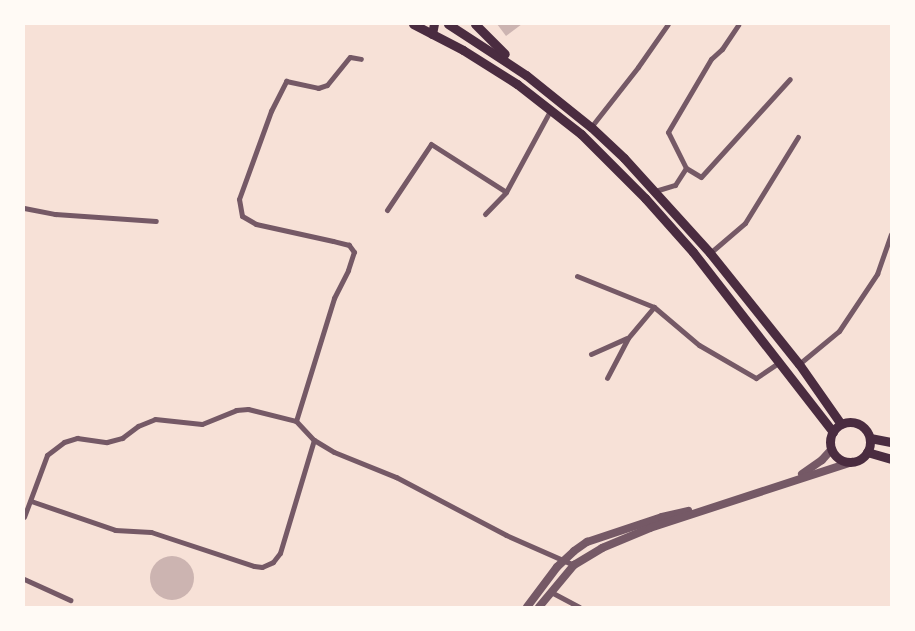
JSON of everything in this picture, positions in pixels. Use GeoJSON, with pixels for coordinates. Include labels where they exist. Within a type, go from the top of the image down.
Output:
{"type":"FeatureCollection","features":[{"type":"Feature","properties":{"kind":"main road"},"geometry":{"type":"LineString","coordinates":[[413,24],[517,84],[581,134],[693,252],[833,432],[832,450],[840,459],[852,462],[858,460],[867,452],[870,438],[868,432],[859,424],[853,422],[841,424],[833,432]]}},
{"type":"Feature","properties":{"kind":"main road"},"geometry":{"type":"LineString","coordinates":[[429,24],[432,34]]}},
{"type":"Feature","properties":{"kind":"main road"},"geometry":{"type":"LineString","coordinates":[[432,34],[434,24]]}},
{"type":"Feature","properties":{"kind":"main road"},"geometry":{"type":"LineString","coordinates":[[448,24],[526,75],[591,127],[655,190],[710,253],[799,364],[841,424]]}},
{"type":"Feature","properties":{"kind":"main road"},"geometry":{"type":"LineString","coordinates":[[475,24],[526,75]]}},
{"type":"Feature","properties":{"kind":"main road"},"geometry":{"type":"LineString","coordinates":[[870,438],[891,442]]}},
{"type":"Feature","properties":{"kind":"main road"},"geometry":{"type":"LineString","coordinates":[[867,452],[891,459]]}},
{"type":"Feature","properties":{"kind":"street"},"geometry":{"type":"LineString","coordinates":[[591,127],[638,67],[668,24]]}},
{"type":"Feature","properties":{"kind":"street"},"geometry":{"type":"LineString","coordinates":[[738,25],[722,49],[712,59],[668,132],[686,168],[701,177],[790,79]]}},
{"type":"Feature","properties":{"kind":"street"},"geometry":{"type":"LineString","coordinates":[[296,420],[334,298],[348,270],[354,252],[349,246],[333,241],[256,224],[242,216],[239,199],[271,111],[286,81],[318,88],[327,85],[350,57],[361,60]]}},
{"type":"Feature","properties":{"kind":"street"},"geometry":{"type":"LineString","coordinates":[[485,214],[506,192],[550,111]]}},
{"type":"Feature","properties":{"kind":"street"},"geometry":{"type":"LineString","coordinates":[[710,253],[745,223],[798,138]]}},
{"type":"Feature","properties":{"kind":"street"},"geometry":{"type":"LineString","coordinates":[[387,210],[431,144],[506,192]]}},
{"type":"Feature","properties":{"kind":"street"},"geometry":{"type":"LineString","coordinates":[[655,190],[675,185],[686,168]]}},
{"type":"Feature","properties":{"kind":"street"},"geometry":{"type":"LineString","coordinates":[[24,208],[56,214],[156,221]]}},
{"type":"Feature","properties":{"kind":"street"},"geometry":{"type":"LineString","coordinates":[[799,364],[839,331],[877,274],[891,234]]}},
{"type":"Feature","properties":{"kind":"street"},"geometry":{"type":"LineString","coordinates":[[578,276],[654,306],[699,345],[756,378],[778,363]]}},
{"type":"Feature","properties":{"kind":"street"},"geometry":{"type":"LineString","coordinates":[[607,378],[628,338],[654,306]]}},
{"type":"Feature","properties":{"kind":"street"},"geometry":{"type":"LineString","coordinates":[[591,354],[628,338]]}},
{"type":"Feature","properties":{"kind":"street"},"geometry":{"type":"LineString","coordinates":[[24,517],[47,455],[58,445],[70,439],[84,438],[107,442],[122,438],[138,426],[155,419],[202,424],[242,409],[296,420],[314,440],[334,452],[396,477],[506,535],[574,565]]}},
{"type":"Feature","properties":{"kind":"street"},"geometry":{"type":"LineString","coordinates":[[31,500],[115,530],[151,532],[262,567],[273,562],[280,553],[314,440]]}},
{"type":"Feature","properties":{"kind":"street"},"geometry":{"type":"LineString","coordinates":[[780,485],[810,470],[832,450]]}},
{"type":"Feature","properties":{"kind":"street"},"geometry":{"type":"LineString","coordinates":[[539,607],[574,565],[588,555],[650,528],[852,462]]}},
{"type":"Feature","properties":{"kind":"street"},"geometry":{"type":"LineString","coordinates":[[527,607],[564,560],[587,542],[662,517],[732,500]]}},
{"type":"Feature","properties":{"kind":"street"},"geometry":{"type":"LineString","coordinates":[[24,579],[70,600]]}},
{"type":"Feature","properties":{"kind":"street"},"geometry":{"type":"LineString","coordinates":[[551,592],[579,607]]}},
{"type":"Feature","properties":{"kind":"building"},"geometry":{"type":"Polygon","coordinates":[[[497,24],[522,24],[506,36],[497,24]]]}},
{"type":"Feature","properties":{"kind":"building"},"geometry":{"type":"Polygon","coordinates":[[[172,556],[184,560],[190,566],[194,578],[190,590],[184,596],[172,600],[160,596],[154,590],[150,578],[154,566],[160,560],[172,556]]]}}]}
